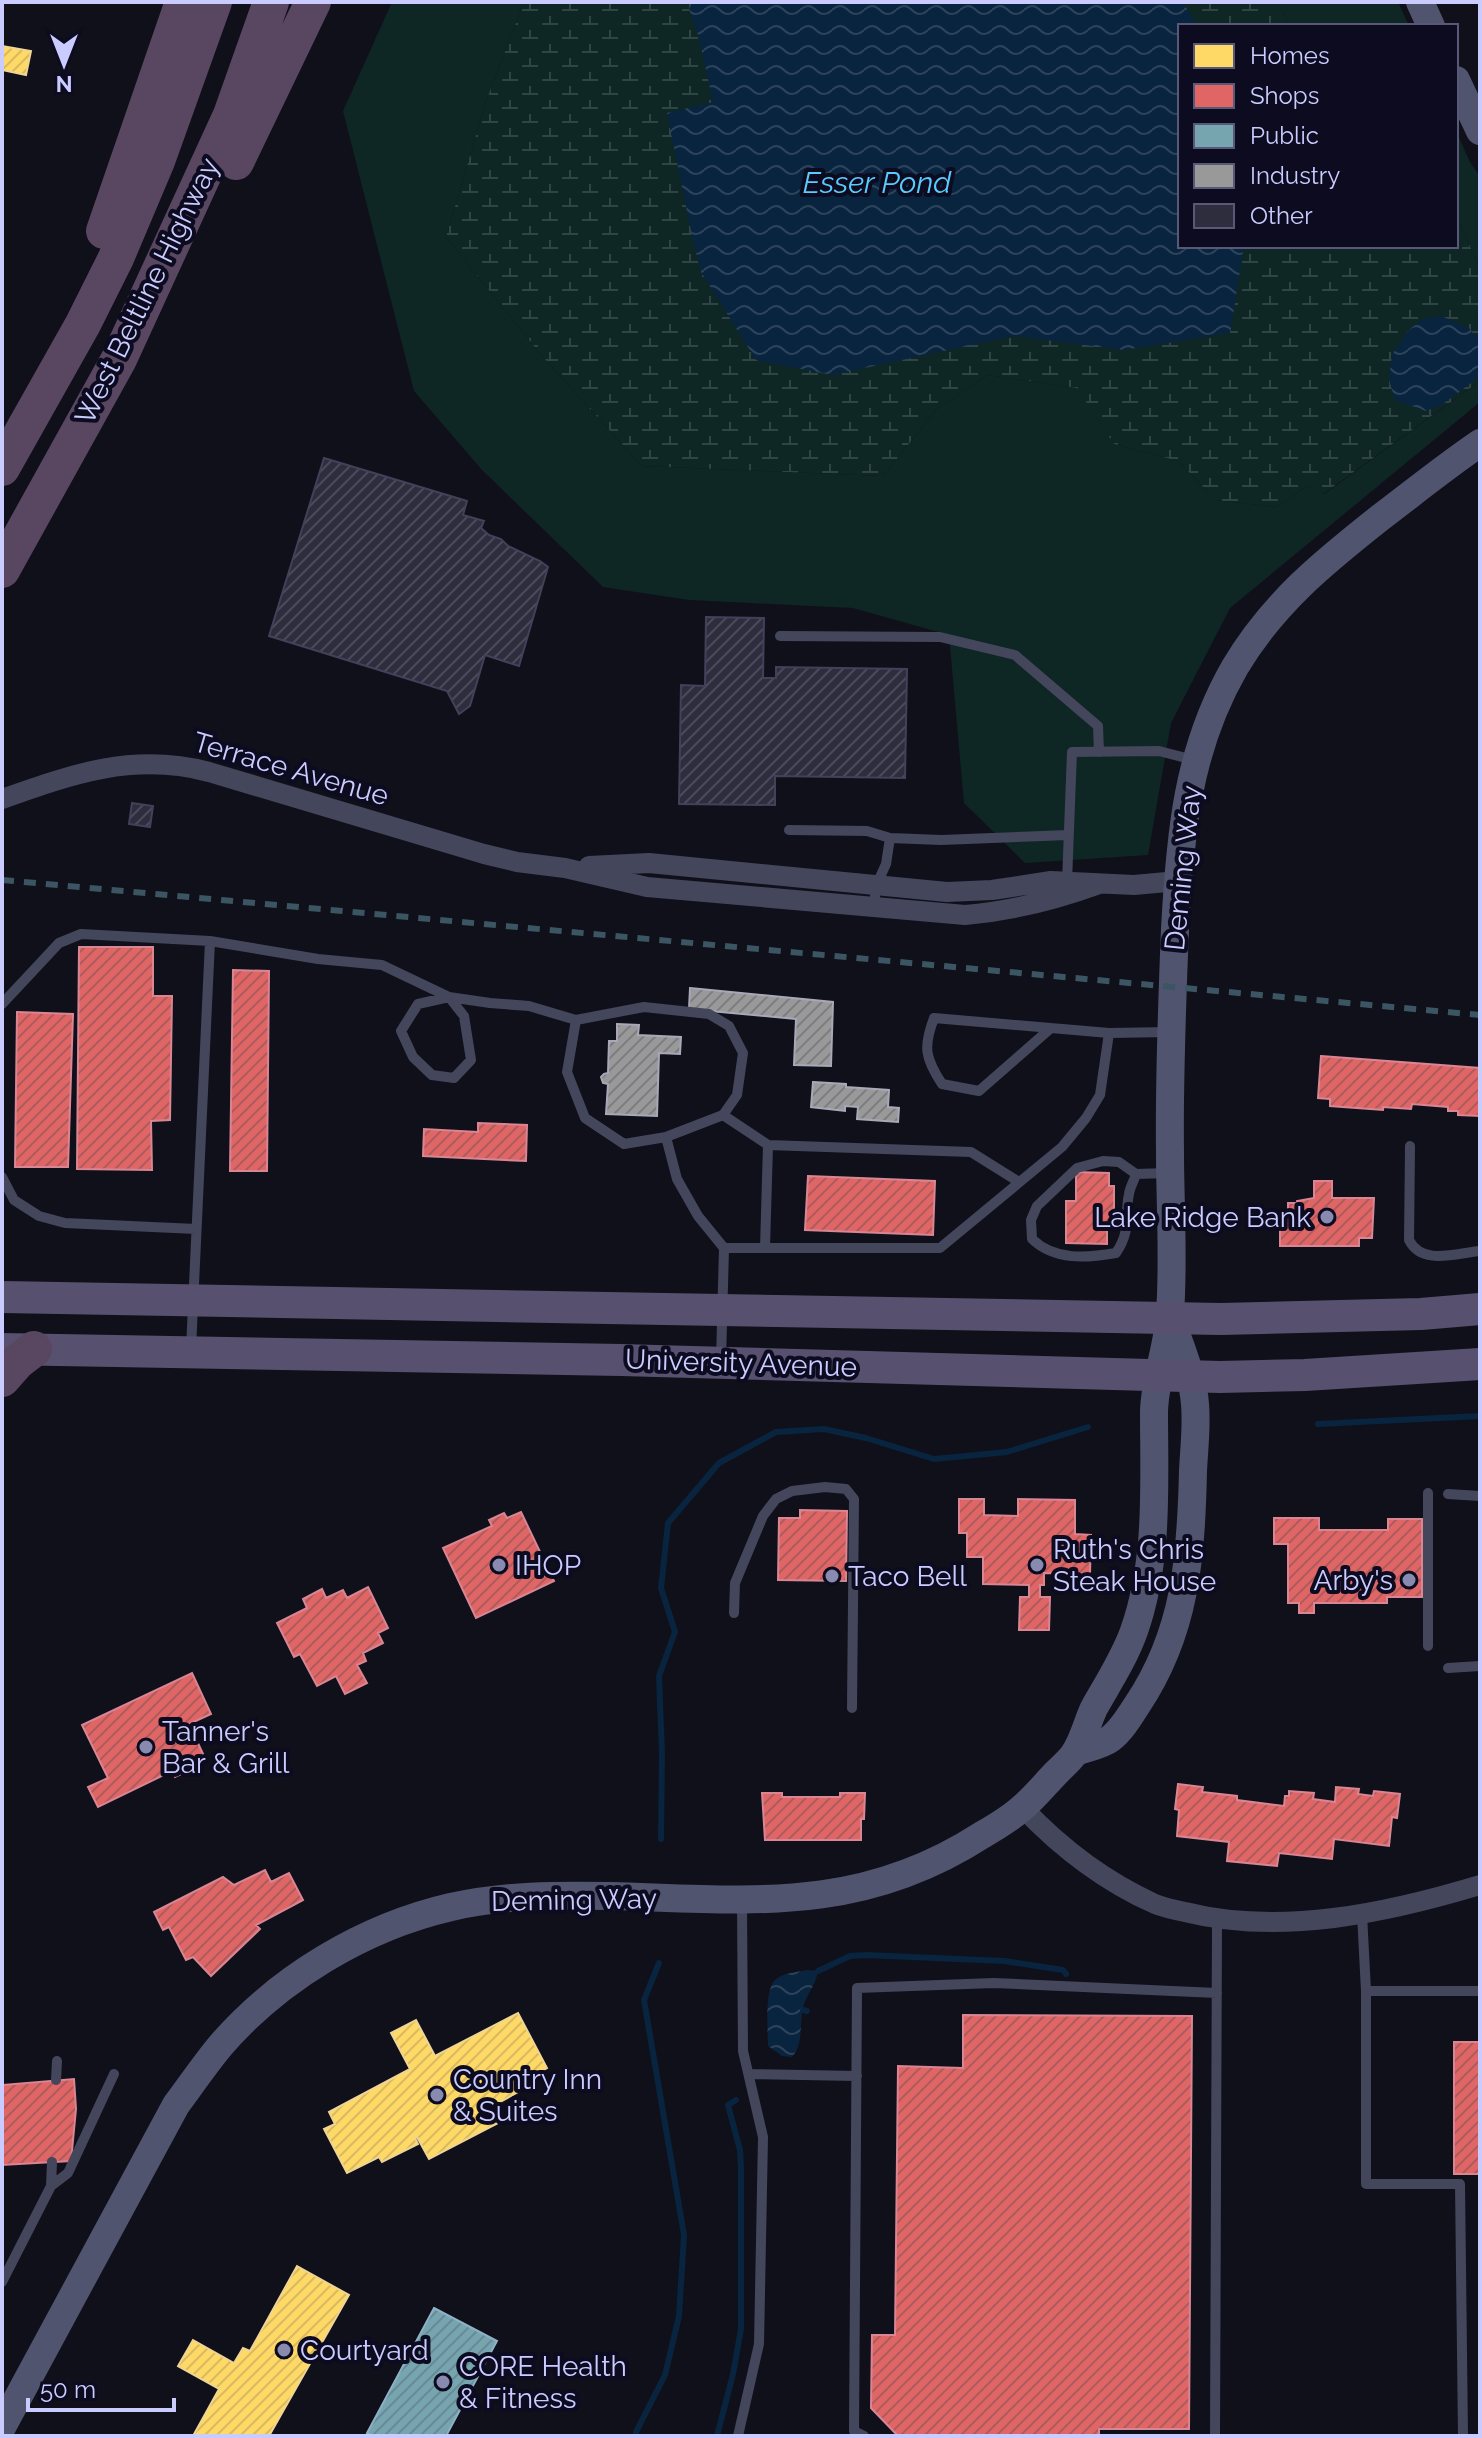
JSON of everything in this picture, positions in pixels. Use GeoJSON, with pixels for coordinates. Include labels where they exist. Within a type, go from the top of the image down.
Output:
{"type":"FeatureCollection","features":[{"type":"Feature","properties":{"kind":"highway"},"geometry":{"type":"LineString","coordinates":[[56,369],[183,2]]}},
{"type":"Feature","properties":{"kind":"highway","name":"West Beltline Highway"},"geometry":{"type":"LineString","coordinates":[[2,468],[93,305],[133,218],[214,2]]}},
{"type":"Feature","properties":{"kind":"highway","name":"West Beltline Highway"},"geometry":{"type":"LineString","coordinates":[[2,570],[119,359],[231,115],[271,2]]}},
{"type":"Feature","properties":{"kind":"highway"},"geometry":{"type":"LineString","coordinates":[[148,296],[196,244],[313,2]]}},
{"type":"Feature","properties":{"kind":"highway"},"geometry":{"type":"LineString","coordinates":[[2,1379],[17,1362],[18,1349]]}},
{"type":"Feature","properties":{"kind":"main road","name":"University Avenue"},"geometry":{"type":"LineString","coordinates":[[2,1297],[1221,1319],[1421,1314],[1480,1309]]}},
{"type":"Feature","properties":{"kind":"main road","name":"University Avenue"},"geometry":{"type":"LineString","coordinates":[[18,1349],[721,1362],[1175,1375],[1305,1375],[1480,1364]]}},
{"type":"Feature","properties":{"kind":"street"},"geometry":{"type":"LineString","coordinates":[[1420,2],[1430,24]]}},
{"type":"Feature","properties":{"kind":"street"},"geometry":{"type":"LineString","coordinates":[[1458,84],[1480,131]]}},
{"type":"Feature","properties":{"kind":"street","name":"Deming Way"},"geometry":{"type":"LineString","coordinates":[[1076,1752],[1110,1740],[1131,1715],[1155,1675],[1175,1630],[1185,1587],[1191,1539],[1196,1404],[1175,1375],[1170,1317],[1170,1173],[1178,881],[1181,838],[1196,761],[1215,705],[1255,636],[1278,607],[1328,558],[1480,443]]}},
{"type":"Feature","properties":{"kind":"street","name":"Terrace Avenue"},"geometry":{"type":"LineString","coordinates":[[2,799],[94,770],[141,763],[167,764],[209,772],[484,854],[647,887],[944,915],[980,914],[1055,900],[1099,884]]}},
{"type":"Feature","properties":{"kind":"street","name":"Terrace Avenue"},"geometry":{"type":"LineString","coordinates":[[565,868],[649,863],[966,892],[1051,881],[1134,885],[1178,881]]}},
{"type":"Feature","properties":{"kind":"street","name":"Deming Way"},"geometry":{"type":"LineString","coordinates":[[2,2427],[176,2105],[201,2069],[240,2025],[307,1971],[364,1937],[390,1926],[450,1907],[491,1899],[569,1895],[742,1900],[819,1896],[884,1882],[922,1869],[955,1852],[1023,1808],[1076,1752],[1090,1716],[1129,1642],[1145,1589],[1154,1525],[1154,1402],[1175,1375]]}},
{"type":"Feature","properties":{"kind":"street"},"geometry":{"type":"LineString","coordinates":[[1023,1808],[1044,1830],[1110,1881],[1158,1906],[1217,1920],[1300,1921],[1362,1914],[1480,1885]]}},
{"type":"Feature","properties":{"kind":"lane"},"geometry":{"type":"LineString","coordinates":[[780,636],[940,637],[1015,655],[1098,726],[1099,752]]}},
{"type":"Feature","properties":{"kind":"lane"},"geometry":{"type":"LineString","coordinates":[[1067,882],[1072,752],[1159,751],[1196,761]]}},
{"type":"Feature","properties":{"kind":"lane"},"geometry":{"type":"LineString","coordinates":[[789,830],[867,831],[890,838],[941,840],[1068,835]]}},
{"type":"Feature","properties":{"kind":"lane"},"geometry":{"type":"LineString","coordinates":[[874,908],[876,886],[886,864],[890,838]]}},
{"type":"Feature","properties":{"kind":"lane"},"geometry":{"type":"LineString","coordinates":[[2,1004],[59,943],[81,934],[210,941],[318,959],[382,965],[449,997],[529,1006],[576,1020],[644,1007],[709,1014],[729,1026],[743,1053],[737,1095],[723,1115],[666,1137],[624,1144],[585,1118],[567,1072],[576,1020]]}},
{"type":"Feature","properties":{"kind":"lane"},"geometry":{"type":"LineString","coordinates":[[191,1351],[210,941]]}},
{"type":"Feature","properties":{"kind":"lane"},"geometry":{"type":"LineString","coordinates":[[449,997],[464,1016],[471,1060],[454,1078],[432,1075],[413,1057],[401,1031],[418,1004],[449,997]]}},
{"type":"Feature","properties":{"kind":"lane"},"geometry":{"type":"LineString","coordinates":[[1051,1028],[979,1091],[942,1084],[930,1067],[926,1040],[934,1018],[1051,1028],[1109,1033],[1172,1032]]}},
{"type":"Feature","properties":{"kind":"lane"},"geometry":{"type":"LineString","coordinates":[[724,1248],[940,1248],[1062,1147],[1086,1118],[1100,1095],[1109,1033]]}},
{"type":"Feature","properties":{"kind":"lane"},"geometry":{"type":"LineString","coordinates":[[723,1115],[768,1145],[971,1152],[1019,1182]]}},
{"type":"Feature","properties":{"kind":"lane"},"geometry":{"type":"LineString","coordinates":[[666,1137],[677,1179],[698,1216],[724,1248],[721,1362]]}},
{"type":"Feature","properties":{"kind":"lane"},"geometry":{"type":"LineString","coordinates":[[765,1248],[768,1145]]}},
{"type":"Feature","properties":{"kind":"lane"},"geometry":{"type":"LineString","coordinates":[[1410,1146],[1409,1240],[1413,1249],[1426,1257],[1480,1251]]}},
{"type":"Feature","properties":{"kind":"lane"},"geometry":{"type":"LineString","coordinates":[[1136,1174],[1128,1195],[1128,1225],[1116,1253],[1095,1257],[1059,1255],[1043,1250],[1032,1239],[1031,1220],[1037,1206],[1077,1168],[1103,1161],[1119,1162],[1136,1174],[1170,1173]]}},
{"type":"Feature","properties":{"kind":"lane"},"geometry":{"type":"LineString","coordinates":[[2,1177],[14,1200],[39,1216],[65,1223],[196,1229]]}},
{"type":"Feature","properties":{"kind":"lane"},"geometry":{"type":"LineString","coordinates":[[734,1613],[735,1583],[763,1516],[776,1499],[792,1491],[825,1487],[846,1489],[854,1499],[852,1708]]}},
{"type":"Feature","properties":{"kind":"lane"},"geometry":{"type":"LineString","coordinates":[[1428,1493],[1428,1646]]}},
{"type":"Feature","properties":{"kind":"lane"},"geometry":{"type":"LineString","coordinates":[[1448,1494],[1480,1496]]}},
{"type":"Feature","properties":{"kind":"lane"},"geometry":{"type":"LineString","coordinates":[[1448,1668],[1480,1666]]}},
{"type":"Feature","properties":{"kind":"lane"},"geometry":{"type":"LineString","coordinates":[[738,2436],[759,2344],[763,2137],[743,2051],[742,1900]]}},
{"type":"Feature","properties":{"kind":"lane"},"geometry":{"type":"LineString","coordinates":[[1362,1914],[1366,1991],[1366,2184],[1460,2184],[1463,2436]]}},
{"type":"Feature","properties":{"kind":"lane"},"geometry":{"type":"LineString","coordinates":[[1215,2436],[1217,1920]]}},
{"type":"Feature","properties":{"kind":"lane"},"geometry":{"type":"LineString","coordinates":[[864,2436],[854,2431],[857,1988],[994,1983],[1217,1993]]}},
{"type":"Feature","properties":{"kind":"lane"},"geometry":{"type":"LineString","coordinates":[[1366,1991],[1480,1991]]}},
{"type":"Feature","properties":{"kind":"lane"},"geometry":{"type":"LineString","coordinates":[[56,2080],[57,2061]]}},
{"type":"Feature","properties":{"kind":"lane"},"geometry":{"type":"LineString","coordinates":[[51,2186],[68,2173],[114,2074]]}},
{"type":"Feature","properties":{"kind":"lane"},"geometry":{"type":"LineString","coordinates":[[749,2074],[857,2076]]}},
{"type":"Feature","properties":{"kind":"lane"},"geometry":{"type":"LineString","coordinates":[[2,2282],[51,2186],[52,2162]]}},
{"type":"Feature","properties":{"kind":"green space"},"geometry":{"type":"Polygon","coordinates":[[[392,2],[524,2],[486,101],[446,237],[542,356],[642,466],[883,476],[936,410],[988,375],[1078,388],[1114,444],[1178,461],[1216,500],[1276,507],[1307,486],[1324,494],[1480,381],[1480,402],[1230,608],[1171,723],[1148,855],[1025,863],[964,803],[949,635],[853,608],[689,600],[603,587],[482,470],[414,391],[343,111],[392,2]]]}},
{"type":"Feature","properties":{"kind":"green space"},"geometry":{"type":"Polygon","coordinates":[[[524,2],[1278,2],[1289,24],[1178,24],[1178,248],[1458,248],[1458,220],[1480,268],[1480,381],[1323,494],[1307,486],[1276,507],[1216,500],[1178,461],[1114,444],[1077,388],[988,375],[936,410],[883,476],[642,466],[542,356],[446,237],[486,101],[524,2]]]}},
{"type":"Feature","properties":{"kind":"green space"},"geometry":{"type":"Polygon","coordinates":[[[1278,2],[1398,2],[1408,24],[1289,24],[1278,2]]]}},
{"type":"Feature","properties":{"kind":"green space"},"geometry":{"type":"Polygon","coordinates":[[[1458,135],[1480,177],[1480,268],[1458,220],[1458,135]]]}},
{"type":"Feature","properties":{"kind":"water","name":"Esser Pond"},"geometry":{"type":"Polygon","coordinates":[[[693,2],[1183,2],[1196,24],[1178,24],[1178,248],[1244,248],[1230,333],[1124,350],[1014,336],[832,375],[756,360],[701,272],[667,113],[713,102],[699,38],[689,9],[693,2]]]}},
{"type":"Feature","properties":{"kind":"water"},"geometry":{"type":"Polygon","coordinates":[[[1441,316],[1469,328],[1480,342],[1480,372],[1475,380],[1443,404],[1426,411],[1395,400],[1389,380],[1392,355],[1407,332],[1422,319],[1441,316]]]}},
{"type":"Feature","properties":{"kind":"water"},"geometry":{"type":"Polygon","coordinates":[[[807,1970],[818,1971],[803,2007],[798,2046],[792,2057],[782,2056],[768,2046],[769,1993],[778,1978],[807,1970]]]}},
{"type":"Feature","properties":{"kind":"building: Homes"},"geometry":{"type":"Polygon","coordinates":[[[2,46],[31,51],[26,75],[2,70],[2,46]]]}},
{"type":"Feature","properties":{"kind":"building: Homes","name":"Country Inn & Suites"},"geometry":{"type":"Polygon","coordinates":[[[518,2013],[547,2068],[516,2085],[520,2091],[493,2106],[489,2099],[486,2100],[498,2123],[429,2159],[417,2137],[418,2144],[382,2162],[379,2157],[347,2173],[324,2129],[335,2124],[329,2112],[410,2069],[391,2033],[416,2020],[435,2056],[518,2013]]]}},
{"type":"Feature","properties":{"kind":"building: Homes","name":"Courtyard"},"geometry":{"type":"Polygon","coordinates":[[[297,2266],[349,2295],[269,2436],[193,2436],[219,2389],[178,2366],[193,2340],[234,2363],[243,2348],[250,2351],[297,2266]]]}},
{"type":"Feature","properties":{"kind":"building: Shops"},"geometry":{"type":"Polygon","coordinates":[[[79,947],[153,947],[153,996],[172,996],[170,1120],[151,1121],[152,1170],[77,1169],[79,947]]]}},
{"type":"Feature","properties":{"kind":"building: Shops"},"geometry":{"type":"Polygon","coordinates":[[[233,970],[269,971],[267,1171],[230,1171],[233,970]]]}},
{"type":"Feature","properties":{"kind":"building: Shops"},"geometry":{"type":"Polygon","coordinates":[[[17,1012],[73,1014],[68,1167],[15,1167],[17,1012]]]}},
{"type":"Feature","properties":{"kind":"building: Shops"},"geometry":{"type":"Polygon","coordinates":[[[1321,1056],[1480,1068],[1480,1116],[1458,1115],[1458,1111],[1448,1111],[1448,1107],[1412,1104],[1411,1109],[1383,1107],[1383,1110],[1330,1106],[1330,1099],[1318,1098],[1321,1056]]]}},
{"type":"Feature","properties":{"kind":"building: Shops"},"geometry":{"type":"Polygon","coordinates":[[[478,1123],[527,1125],[526,1161],[423,1156],[424,1129],[478,1132],[478,1123]]]}},
{"type":"Feature","properties":{"kind":"building: Shops"},"geometry":{"type":"Polygon","coordinates":[[[1076,1172],[1109,1173],[1109,1186],[1114,1186],[1114,1229],[1107,1229],[1107,1244],[1066,1243],[1066,1201],[1076,1201],[1076,1172]]]}},
{"type":"Feature","properties":{"kind":"building: Shops"},"geometry":{"type":"Polygon","coordinates":[[[808,1176],[935,1181],[933,1235],[805,1230],[808,1176]]]}},
{"type":"Feature","properties":{"kind":"building: Shops","name":"Lake Ridge Bank"},"geometry":{"type":"Polygon","coordinates":[[[1314,1181],[1332,1181],[1332,1198],[1374,1198],[1372,1238],[1359,1238],[1359,1246],[1280,1246],[1280,1213],[1288,1213],[1288,1203],[1314,1198],[1314,1181]]]}},
{"type":"Feature","properties":{"kind":"building: Shops","name":"Ruth's Chris Steak House"},"geometry":{"type":"Polygon","coordinates":[[[959,1499],[984,1499],[984,1515],[1018,1516],[1018,1499],[1075,1500],[1075,1534],[1091,1535],[1090,1574],[1044,1573],[1040,1597],[1050,1597],[1049,1630],[1019,1630],[1020,1597],[1029,1597],[1029,1585],[983,1584],[983,1557],[967,1557],[967,1533],[959,1533],[959,1499]]]}},
{"type":"Feature","properties":{"kind":"building: Shops"},"geometry":{"type":"Polygon","coordinates":[[[800,1510],[847,1511],[846,1581],[778,1580],[779,1518],[800,1518],[800,1510]]]}},
{"type":"Feature","properties":{"kind":"building: Shops","name":"IHOP"},"geometry":{"type":"Polygon","coordinates":[[[521,1512],[554,1581],[476,1618],[443,1548],[492,1526],[489,1520],[504,1513],[507,1518],[521,1512]]]}},
{"type":"Feature","properties":{"kind":"building: Shops"},"geometry":{"type":"Polygon","coordinates":[[[1274,1518],[1319,1518],[1319,1530],[1388,1530],[1388,1519],[1422,1519],[1422,1597],[1387,1597],[1387,1603],[1314,1603],[1314,1613],[1299,1613],[1299,1603],[1288,1603],[1288,1544],[1274,1544],[1274,1518]]]}},
{"type":"Feature","properties":{"kind":"building: Shops"},"geometry":{"type":"Polygon","coordinates":[[[368,1587],[388,1628],[378,1633],[383,1643],[363,1653],[366,1661],[357,1665],[367,1683],[345,1694],[336,1676],[317,1686],[300,1654],[294,1657],[277,1623],[307,1608],[303,1599],[322,1589],[326,1598],[343,1590],[347,1598],[368,1587]]]}},
{"type":"Feature","properties":{"kind":"building: Shops","name":"Tanner's Bar & Grill"},"geometry":{"type":"Polygon","coordinates":[[[192,1673],[211,1714],[189,1724],[204,1756],[188,1763],[190,1770],[175,1777],[172,1771],[98,1807],[88,1787],[108,1778],[82,1725],[192,1673]]]}},
{"type":"Feature","properties":{"kind":"building: Shops"},"geometry":{"type":"Polygon","coordinates":[[[1178,1784],[1203,1787],[1202,1792],[1237,1796],[1237,1800],[1284,1806],[1289,1791],[1314,1793],[1313,1799],[1335,1802],[1336,1787],[1359,1789],[1358,1794],[1373,1796],[1374,1791],[1400,1794],[1397,1818],[1392,1817],[1389,1846],[1334,1839],[1332,1859],[1279,1853],[1277,1866],[1227,1861],[1229,1842],[1177,1836],[1179,1810],[1175,1809],[1178,1784]]]}},
{"type":"Feature","properties":{"kind":"building: Shops"},"geometry":{"type":"Polygon","coordinates":[[[762,1793],[782,1793],[782,1797],[840,1797],[840,1793],[865,1793],[861,1840],[765,1840],[762,1793]]]}},
{"type":"Feature","properties":{"kind":"building: Shops"},"geometry":{"type":"Polygon","coordinates":[[[265,1870],[271,1882],[289,1873],[303,1900],[256,1925],[260,1929],[211,1976],[193,1957],[186,1960],[169,1927],[163,1930],[154,1912],[223,1877],[234,1885],[265,1870]]]}},
{"type":"Feature","properties":{"kind":"building: Shops"},"geometry":{"type":"Polygon","coordinates":[[[963,2015],[1192,2016],[1189,2429],[1099,2429],[1099,2436],[898,2436],[871,2408],[872,2335],[895,2335],[898,2066],[963,2068],[963,2015]]]}},
{"type":"Feature","properties":{"kind":"building: Shops"},"geometry":{"type":"Polygon","coordinates":[[[1454,2042],[1480,2042],[1480,2174],[1454,2174],[1454,2042]]]}},
{"type":"Feature","properties":{"kind":"building: Shops"},"geometry":{"type":"Polygon","coordinates":[[[2,2079],[3,2085],[74,2079],[76,2109],[71,2161],[2,2165],[2,2079]]]}},
{"type":"Feature","properties":{"kind":"building: Public"},"geometry":{"type":"Polygon","coordinates":[[[434,2308],[497,2341],[446,2436],[373,2436],[367,2433],[434,2308]]]}},
{"type":"Feature","properties":{"kind":"building: Industry"},"geometry":{"type":"Polygon","coordinates":[[[690,988],[833,1002],[831,1066],[794,1065],[796,1019],[689,1009],[690,988]]]}},
{"type":"Feature","properties":{"kind":"building: Industry"},"geometry":{"type":"Polygon","coordinates":[[[617,1024],[639,1025],[638,1035],[681,1037],[680,1054],[659,1053],[657,1116],[606,1114],[608,1084],[603,1083],[601,1077],[608,1073],[609,1041],[617,1041],[617,1024]]]}},
{"type":"Feature","properties":{"kind":"building: Industry"},"geometry":{"type":"Polygon","coordinates":[[[813,1082],[889,1090],[888,1107],[899,1108],[898,1122],[857,1119],[858,1107],[845,1106],[845,1111],[811,1107],[813,1082]]]}},
{"type":"Feature","properties":{"kind":"building: Other"},"geometry":{"type":"Polygon","coordinates":[[[324,458],[467,501],[463,515],[484,521],[481,528],[489,535],[548,567],[519,666],[485,655],[470,706],[459,714],[447,691],[269,636],[324,458]]]}},
{"type":"Feature","properties":{"kind":"building: Other"},"geometry":{"type":"Polygon","coordinates":[[[706,617],[764,618],[763,678],[776,678],[776,667],[907,669],[905,778],[775,776],[775,805],[679,804],[681,685],[705,686],[706,617]]]}},
{"type":"Feature","properties":{"kind":"building: Other"},"geometry":{"type":"Polygon","coordinates":[[[132,803],[153,806],[150,827],[129,824],[132,803]]]}},
{"type":"Feature","properties":{"kind":"waterway"},"geometry":{"type":"LineString","coordinates":[[1318,1424],[1480,1416]]}},
{"type":"Feature","properties":{"kind":"waterway"},"geometry":{"type":"LineString","coordinates":[[661,1839],[659,1676],[675,1632],[661,1588],[668,1523],[719,1463],[776,1432],[824,1429],[934,1459],[1007,1452],[1088,1427]]}},
{"type":"Feature","properties":{"kind":"waterway"},"geometry":{"type":"LineString","coordinates":[[818,1971],[850,1956],[866,1955],[1004,1961],[1063,1970],[1066,1974]]}},
{"type":"Feature","properties":{"kind":"waterway"},"geometry":{"type":"LineString","coordinates":[[636,2436],[665,2375],[679,2316],[684,2235],[644,2000],[659,1963]]}},
{"type":"Feature","properties":{"kind":"waterway"},"geometry":{"type":"LineString","coordinates":[[803,2010],[807,2011]]}},
{"type":"Feature","properties":{"kind":"waterway"},"geometry":{"type":"LineString","coordinates":[[717,2436],[741,2329],[740,2150],[728,2105],[736,2100]]}},
{"type":"Feature","properties":{"kind":"railway"},"geometry":{"type":"LineString","coordinates":[[2,880],[1480,1015]]}},
{"type":"Feature","properties":{"kind":"place","name":"Lake Ridge Bank"},"geometry":{"type":"Point","coordinates":[1327,1217]}},
{"type":"Feature","properties":{"kind":"place","name":"IHOP"},"geometry":{"type":"Point","coordinates":[499,1565]}},
{"type":"Feature","properties":{"kind":"place","name":"Ruth's Chris Steak House"},"geometry":{"type":"Point","coordinates":[1037,1565]}},
{"type":"Feature","properties":{"kind":"place","name":"Taco Bell"},"geometry":{"type":"Point","coordinates":[832,1576]}},
{"type":"Feature","properties":{"kind":"place","name":"Arby's"},"geometry":{"type":"Point","coordinates":[1409,1580]}},
{"type":"Feature","properties":{"kind":"place","name":"Tanner's Bar & Grill"},"geometry":{"type":"Point","coordinates":[146,1747]}},
{"type":"Feature","properties":{"kind":"place","name":"Country Inn & Suites"},"geometry":{"type":"Point","coordinates":[437,2095]}},
{"type":"Feature","properties":{"kind":"place","name":"Courtyard"},"geometry":{"type":"Point","coordinates":[284,2350]}},
{"type":"Feature","properties":{"kind":"place","name":"CORE Health & Fitness"},"geometry":{"type":"Point","coordinates":[443,2382]}}]}
